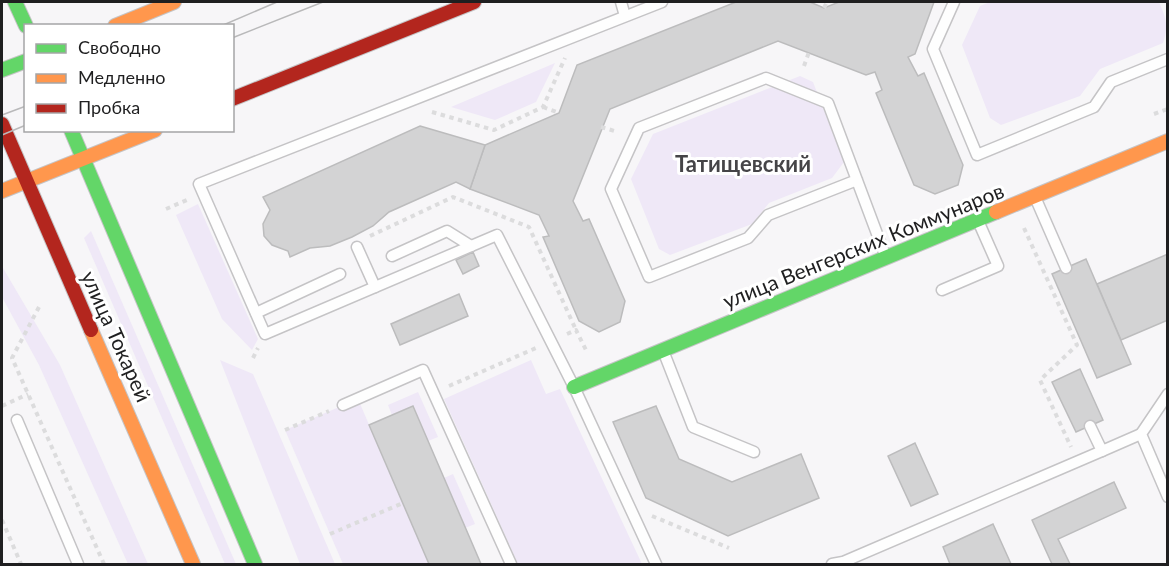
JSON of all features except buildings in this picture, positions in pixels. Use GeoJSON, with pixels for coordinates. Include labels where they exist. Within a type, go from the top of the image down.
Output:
{"type":"FeatureCollection","features":[{"type":"Feature","properties":{"kind":"main road"},"geometry":{"type":"LineString","coordinates":[[15,2],[25,24]]}},
{"type":"Feature","properties":{"kind":"main road"},"geometry":{"type":"LineString","coordinates":[[120,24],[174,2]]}},
{"type":"Feature","properties":{"kind":"main road"},"geometry":{"type":"LineString","coordinates":[[234,98],[474,2]]}},
{"type":"Feature","properties":{"kind":"main road"},"geometry":{"type":"LineString","coordinates":[[2,70],[24,61]]}},
{"type":"Feature","properties":{"kind":"main road","name":"улица Токарей"},"geometry":{"type":"LineString","coordinates":[[2,124],[193,564]]}},
{"type":"Feature","properties":{"kind":"main road","name":"улица Токарей"},"geometry":{"type":"LineString","coordinates":[[72,132],[255,564]]}},
{"type":"Feature","properties":{"kind":"main road"},"geometry":{"type":"LineString","coordinates":[[2,191],[150,132]]}},
{"type":"Feature","properties":{"kind":"main road","name":"улица Венгерских Коммунаров"},"geometry":{"type":"LineString","coordinates":[[574,387],[1167,141]]}},
{"type":"Feature","properties":{"kind":"lane"},"geometry":{"type":"LineString","coordinates":[[621,2],[625,16]]}},
{"type":"Feature","properties":{"kind":"lane"},"geometry":{"type":"LineString","coordinates":[[656,564],[552,341],[497,235],[265,334],[199,184],[662,2]]}},
{"type":"Feature","properties":{"kind":"lane"},"geometry":{"type":"LineString","coordinates":[[954,2],[933,49],[977,155],[1094,107],[1111,82],[1167,59]]}},
{"type":"Feature","properties":{"kind":"lane"},"geometry":{"type":"LineString","coordinates":[[857,180],[768,215],[748,237],[649,277],[611,189],[639,128],[766,78],[828,103],[857,180],[886,258]]}},
{"type":"Feature","properties":{"kind":"lane"},"geometry":{"type":"LineString","coordinates":[[1035,197],[1066,268]]}},
{"type":"Feature","properties":{"kind":"lane"},"geometry":{"type":"LineString","coordinates":[[942,290],[998,266],[978,221]]}},
{"type":"Feature","properties":{"kind":"lane"},"geometry":{"type":"LineString","coordinates":[[392,256],[447,231],[471,246]]}},
{"type":"Feature","properties":{"kind":"lane"},"geometry":{"type":"LineString","coordinates":[[360,243],[375,287]]}},
{"type":"Feature","properties":{"kind":"lane"},"geometry":{"type":"LineString","coordinates":[[256,313],[340,274]]}},
{"type":"Feature","properties":{"kind":"lane"},"geometry":{"type":"LineString","coordinates":[[662,350],[693,427],[754,452]]}},
{"type":"Feature","properties":{"kind":"lane"},"geometry":{"type":"LineString","coordinates":[[344,405],[423,370],[511,564]]}},
{"type":"Feature","properties":{"kind":"lane"},"geometry":{"type":"LineString","coordinates":[[832,564],[843,562],[1141,434],[1167,394]]}},
{"type":"Feature","properties":{"kind":"lane"},"geometry":{"type":"LineString","coordinates":[[17,420],[78,564]]}},
{"type":"Feature","properties":{"kind":"lane"},"geometry":{"type":"LineString","coordinates":[[1090,426],[1102,451]]}},
{"type":"Feature","properties":{"kind":"lane"},"geometry":{"type":"LineString","coordinates":[[1141,434],[1167,498]]}},
{"type":"Feature","properties":{"kind":"path"},"geometry":{"type":"LineString","coordinates":[[824,8],[827,2]]}},
{"type":"Feature","properties":{"kind":"path"},"geometry":{"type":"LineString","coordinates":[[804,66],[809,52]]}},
{"type":"Feature","properties":{"kind":"path"},"geometry":{"type":"LineString","coordinates":[[428,111],[494,130],[543,107],[567,56]]}},
{"type":"Feature","properties":{"kind":"path"},"geometry":{"type":"LineString","coordinates":[[543,107],[560,113]]}},
{"type":"Feature","properties":{"kind":"path"},"geometry":{"type":"LineString","coordinates":[[602,127],[626,135]]}},
{"type":"Feature","properties":{"kind":"path"},"geometry":{"type":"LineString","coordinates":[[360,243],[453,197]]}},
{"type":"Feature","properties":{"kind":"path"},"geometry":{"type":"LineString","coordinates":[[1020,220],[1077,345],[1040,380],[1074,453]]}},
{"type":"Feature","properties":{"kind":"path"},"geometry":{"type":"LineString","coordinates":[[39,307],[12,358],[104,564]]}},
{"type":"Feature","properties":{"kind":"path"},"geometry":{"type":"LineString","coordinates":[[527,352],[576,330],[586,350],[596,346]]}},
{"type":"Feature","properties":{"kind":"path"},"geometry":{"type":"LineString","coordinates":[[2,406],[28,394]]}},
{"type":"Feature","properties":{"kind":"path"},"geometry":{"type":"LineString","coordinates":[[285,430],[313,418]]}},
{"type":"Feature","properties":{"kind":"path"},"geometry":{"type":"LineString","coordinates":[[330,534],[403,503]]}},
{"type":"Feature","properties":{"kind":"path"},"geometry":{"type":"LineString","coordinates":[[644,513],[729,548]]}},
{"type":"Feature","properties":{"kind":"path"},"geometry":{"type":"LineString","coordinates":[[2,520],[21,564]]}},
{"type":"Feature","properties":{"kind":"shaded area"},"geometry":{"type":"Polygon","coordinates":[[[990,2],[1159,2],[1165,18],[1166,32],[1163,43],[1100,69],[1080,96],[1001,125],[990,118],[962,45],[980,6],[990,2]]]}},
{"type":"Feature","properties":{"kind":"shaded area"},"geometry":{"type":"Polygon","coordinates":[[[555,63],[536,102],[495,120],[451,107],[555,63]]]}},
{"type":"Feature","properties":{"kind":"shaded area"},"geometry":{"type":"Polygon","coordinates":[[[800,76],[813,82],[844,162],[832,178],[769,203],[752,224],[670,255],[659,249],[631,179],[653,134],[800,76]]]}},
{"type":"Feature","properties":{"kind":"shaded area"},"geometry":{"type":"Polygon","coordinates":[[[198,204],[258,339],[252,350],[222,319],[176,215],[198,204]]]}},
{"type":"Feature","properties":{"kind":"shaded area"},"geometry":{"type":"Polygon","coordinates":[[[91,231],[236,564],[225,564],[84,238],[91,231]]]}},
{"type":"Feature","properties":{"kind":"shaded area"},"geometry":{"type":"Polygon","coordinates":[[[3,268],[60,365],[148,564],[128,564],[39,365],[2,297],[3,268]]]}},
{"type":"Feature","properties":{"kind":"shaded area"},"geometry":{"type":"Polygon","coordinates":[[[220,360],[253,374],[335,564],[300,564],[220,360]]]}},
{"type":"Feature","properties":{"kind":"shaded area"},"geometry":{"type":"Polygon","coordinates":[[[531,360],[546,394],[560,389],[642,564],[518,564],[444,399],[531,360]]]}},
{"type":"Feature","properties":{"kind":"shaded area"},"geometry":{"type":"Polygon","coordinates":[[[418,392],[438,437],[428,441],[413,406],[392,415],[388,405],[418,392]]]}},
{"type":"Feature","properties":{"kind":"shaded area"},"geometry":{"type":"Polygon","coordinates":[[[358,399],[429,564],[343,564],[285,430],[358,399]]]}},
{"type":"Feature","properties":{"kind":"shaded area"},"geometry":{"type":"Polygon","coordinates":[[[453,474],[475,524],[465,528],[444,478],[453,474]]]}},
{"type":"Feature","properties":{"kind":"tram line"},"geometry":{"type":"LineString","coordinates":[[226,24],[277,2]]}},
{"type":"Feature","properties":{"kind":"tram line"},"geometry":{"type":"LineString","coordinates":[[234,37],[323,2]]}},
{"type":"Feature","properties":{"kind":"tram line"},"geometry":{"type":"LineString","coordinates":[[2,115],[24,107]]}},
{"type":"Feature","properties":{"kind":"tram line"},"geometry":{"type":"LineString","coordinates":[[2,135],[24,126]]}},
{"type":"Feature","properties":{"kind":"traffic: fast"},"geometry":{"type":"LineString","coordinates":[[15,2],[25,24]]}},
{"type":"Feature","properties":{"kind":"traffic: fast"},"geometry":{"type":"LineString","coordinates":[[2,70],[24,62]]}},
{"type":"Feature","properties":{"kind":"traffic: fast"},"geometry":{"type":"LineString","coordinates":[[72,132],[255,564]]}},
{"type":"Feature","properties":{"kind":"traffic: fast"},"geometry":{"type":"LineString","coordinates":[[574,387],[996,212]]}},
{"type":"Feature","properties":{"kind":"traffic: slow"},"geometry":{"type":"LineString","coordinates":[[120,24],[174,2]]}},
{"type":"Feature","properties":{"kind":"traffic: slow"},"geometry":{"type":"LineString","coordinates":[[2,191],[150,132]]}},
{"type":"Feature","properties":{"kind":"traffic: slow"},"geometry":{"type":"LineString","coordinates":[[996,212],[1168,141]]}},
{"type":"Feature","properties":{"kind":"traffic: slow"},"geometry":{"type":"LineString","coordinates":[[91,330],[193,564]]}},
{"type":"Feature","properties":{"kind":"traffic: jam"},"geometry":{"type":"LineString","coordinates":[[234,98],[474,2]]}},
{"type":"Feature","properties":{"kind":"traffic: jam"},"geometry":{"type":"LineString","coordinates":[[2,124],[91,330]]}},
{"type":"Feature","properties":{"kind":"district","name":"Татищевский"},"geometry":{"type":"Point","coordinates":[743,163]}}]}
